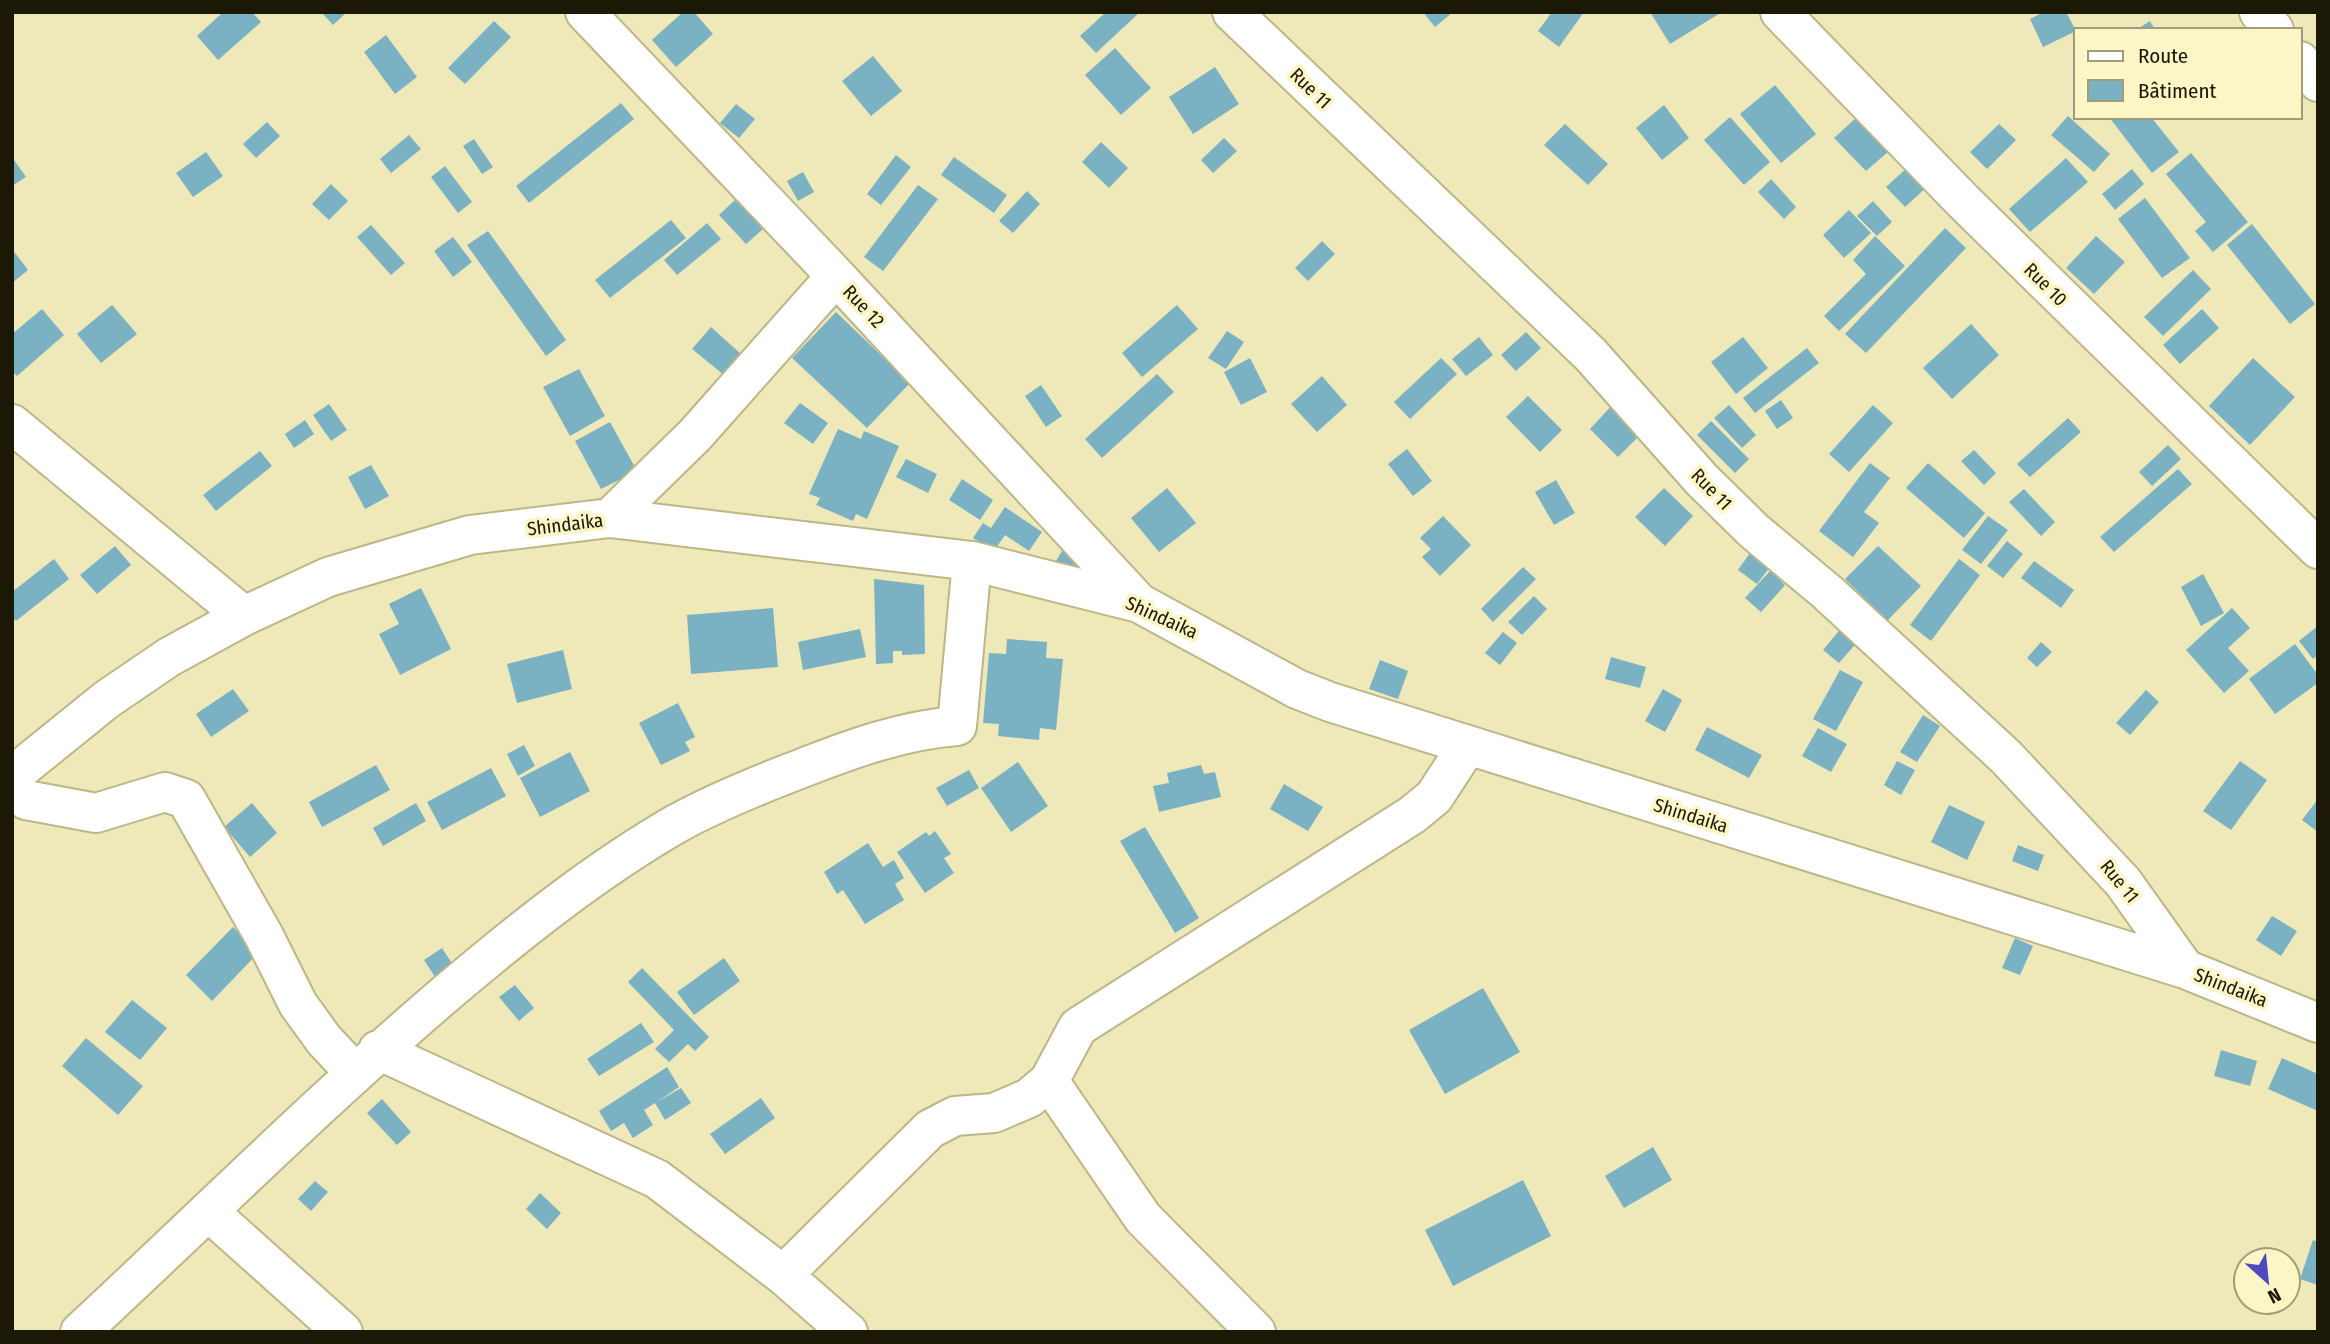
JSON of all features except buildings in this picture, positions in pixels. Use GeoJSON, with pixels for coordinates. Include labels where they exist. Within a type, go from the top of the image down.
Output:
{"type":"FeatureCollection","features":[{"type":"Feature","properties":{"kind":"street","name":"Rue 12"},"geometry":{"type":"LineString","coordinates":[[585,12],[836,276],[1139,603]]}},
{"type":"Feature","properties":{"kind":"street","name":"Rue 11"},"geometry":{"type":"LineString","coordinates":[[1232,12],[1590,354],[1702,480],[1754,531],[1827,592],[2006,757],[2123,882],[2185,969]]}},
{"type":"Feature","properties":{"kind":"street","name":"Rue 10"},"geometry":{"type":"LineString","coordinates":[[1780,12],[1963,201],[2318,549]]}},
{"type":"Feature","properties":{"kind":"street"},"geometry":{"type":"LineString","coordinates":[[2259,12],[2272,28]]}},
{"type":"Feature","properties":{"kind":"street"},"geometry":{"type":"LineString","coordinates":[[2302,63],[2318,82]]}},
{"type":"Feature","properties":{"kind":"street"},"geometry":{"type":"LineString","coordinates":[[610,518],[695,435],[836,276]]}},
{"type":"Feature","properties":{"kind":"street"},"geometry":{"type":"LineString","coordinates":[[12,424],[244,616]]}},
{"type":"Feature","properties":{"kind":"street","name":"Shindaika"},"geometry":{"type":"LineString","coordinates":[[12,776],[106,699],[169,657],[244,616],[328,577],[470,535],[610,518],[972,561],[1139,603],[1297,689],[2185,969],[2318,1023]]}},
{"type":"Feature","properties":{"kind":"street"},"geometry":{"type":"LineString","coordinates":[[80,1332],[367,1062],[499,949],[635,848],[737,793],[872,742],[936,727],[957,726],[972,561]]}},
{"type":"Feature","properties":{"kind":"street"},"geometry":{"type":"LineString","coordinates":[[783,1275],[930,1129],[955,1116],[994,1112],[1029,1098],[1049,1080],[1078,1027],[1412,815],[1434,797],[1468,745]]}},
{"type":"Feature","properties":{"kind":"street"},"geometry":{"type":"LineString","coordinates":[[12,787],[26,800],[96,813],[165,792],[186,799],[264,936],[298,1004],[324,1040],[367,1062],[657,1179],[783,1275],[848,1332]]}},
{"type":"Feature","properties":{"kind":"street"},"geometry":{"type":"LineString","coordinates":[[1049,1080],[1143,1218],[1256,1332]]}},
{"type":"Feature","properties":{"kind":"street"},"geometry":{"type":"LineString","coordinates":[[209,1212],[343,1332]]}}]}
